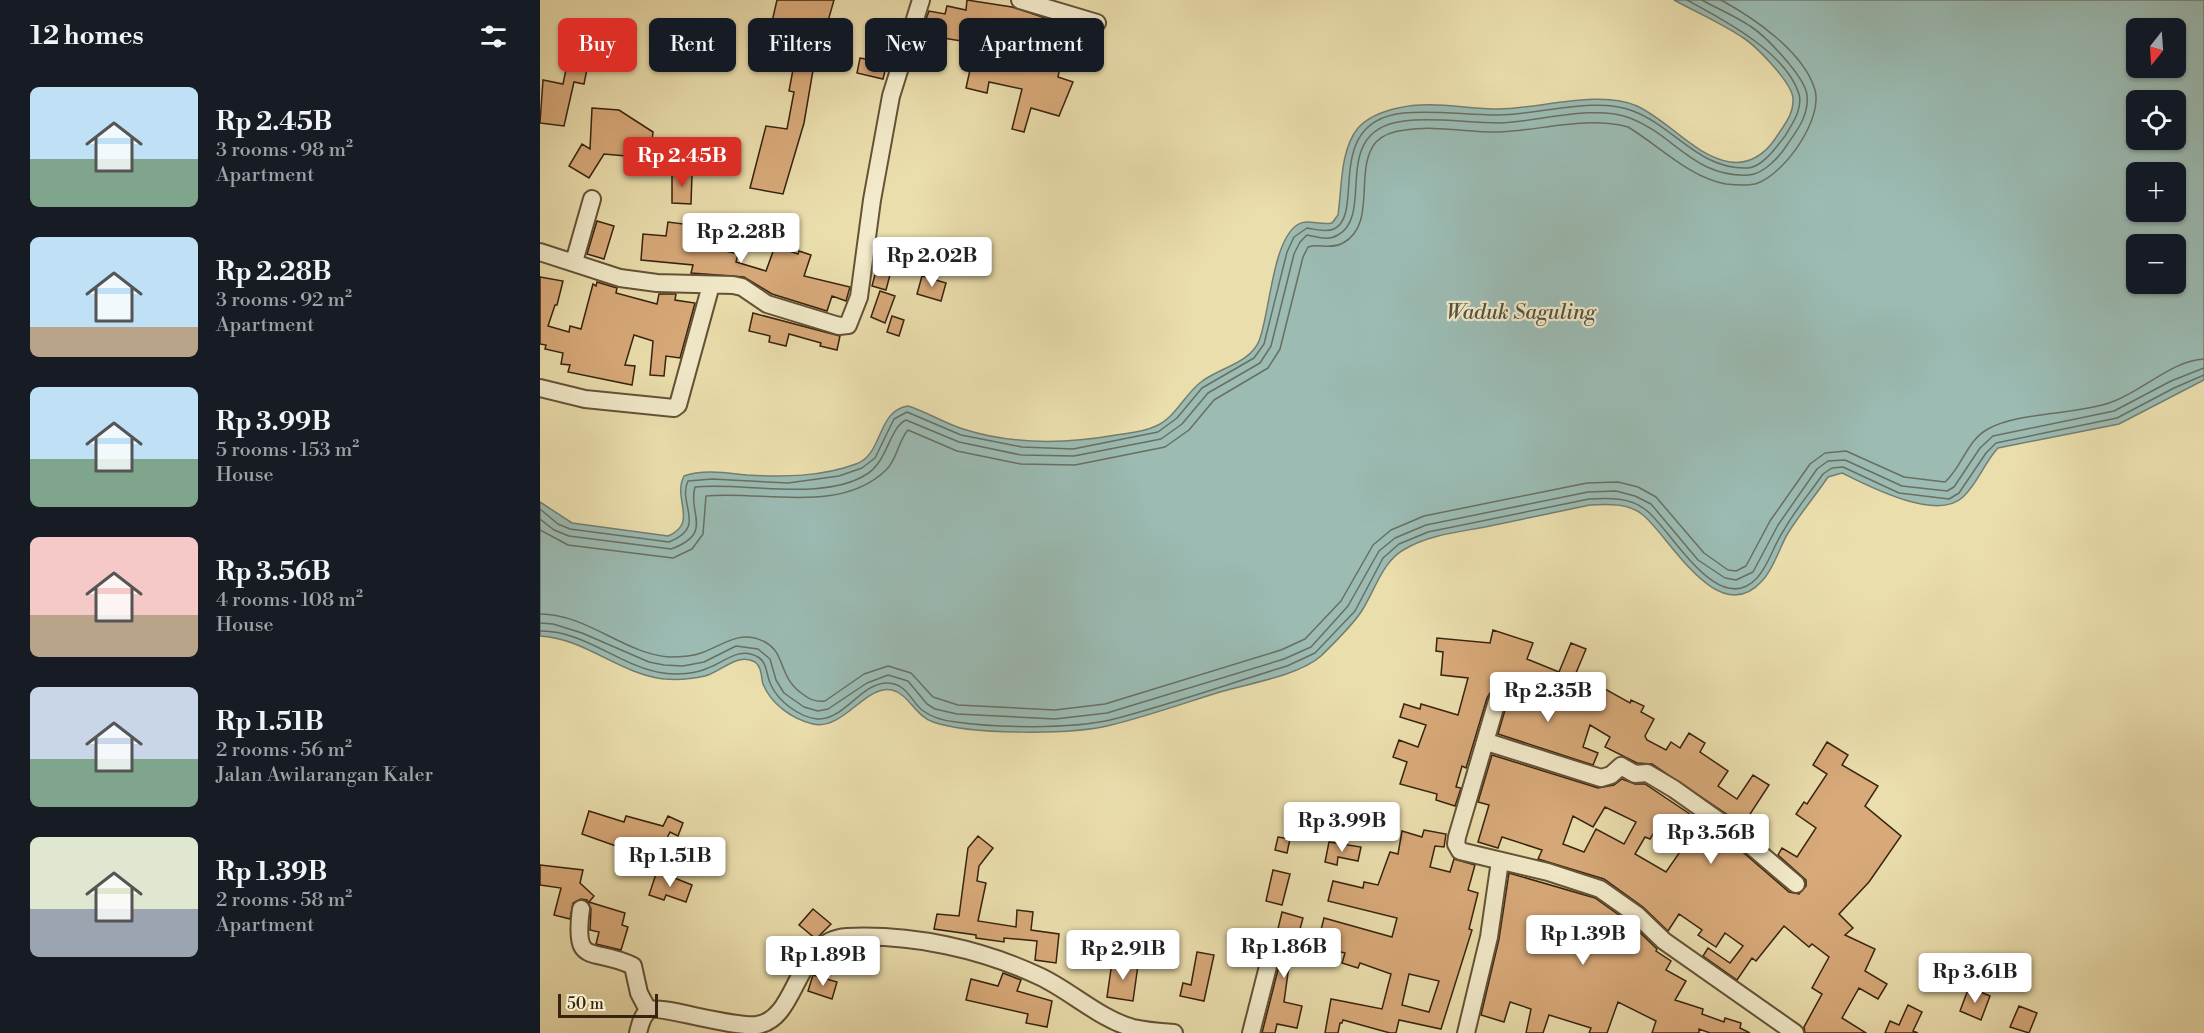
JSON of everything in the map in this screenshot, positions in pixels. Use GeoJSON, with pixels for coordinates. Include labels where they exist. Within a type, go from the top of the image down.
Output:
{"type":"FeatureCollection","features":[{"type":"Feature","properties":{"kind":"street"},"geometry":{"type":"LineString","coordinates":[[540,252],[620,278],[657,284],[742,287],[767,304],[838,326],[848,325],[859,297],[872,200],[891,96],[921,0]]}},
{"type":"Feature","properties":{"kind":"street"},"geometry":{"type":"LineString","coordinates":[[1020,0],[1080,18]]}},
{"type":"Feature","properties":{"kind":"street"},"geometry":{"type":"LineString","coordinates":[[574,262],[592,199]]}},
{"type":"Feature","properties":{"kind":"street"},"geometry":{"type":"LineString","coordinates":[[540,388],[585,399],[674,408],[678,405],[711,285]]}},
{"type":"Feature","properties":{"kind":"street"},"geometry":{"type":"LineString","coordinates":[[1497,701],[1456,844],[1460,851],[1468,855],[1548,872],[1600,890],[1637,915],[1664,941],[1795,1033]]}},
{"type":"Feature","properties":{"kind":"street"},"geometry":{"type":"LineString","coordinates":[[1487,742],[1601,778],[1611,775],[1621,766],[1635,774],[1647,773],[1736,833],[1796,884]]}},
{"type":"Feature","properties":{"kind":"street"},"geometry":{"type":"LineString","coordinates":[[1466,1033],[1489,937],[1500,861]]}},
{"type":"Feature","properties":{"kind":"street"},"geometry":{"type":"LineString","coordinates":[[581,909],[577,934],[580,947],[586,952],[622,960],[633,966],[639,993],[648,1010]]}},
{"type":"Feature","properties":{"kind":"street"},"geometry":{"type":"LineString","coordinates":[[638,1033],[642,1018],[648,1010],[659,1007],[701,1019],[736,1025],[760,1025],[780,1009],[809,960],[827,942],[845,937],[938,944],[985,954],[1040,977],[1132,1028],[1174,1033]]}},
{"type":"Feature","properties":{"kind":"street"},"geometry":{"type":"LineString","coordinates":[[1251,1033],[1274,944]]}},
{"type":"Feature","properties":{"kind":"water","name":"Waduk Saguling"},"geometry":{"type":"Polygon","coordinates":[[[1674,0],[2204,0],[2204,380],[2119,424],[1998,448],[1963,497],[1951,504],[1937,506],[1902,499],[1842,473],[1828,477],[1788,533],[1766,576],[1745,593],[1729,594],[1712,587],[1696,575],[1643,515],[1625,506],[1590,505],[1434,537],[1414,544],[1390,561],[1357,618],[1312,663],[1287,674],[1152,714],[1094,728],[1022,732],[950,726],[927,719],[903,696],[892,690],[882,690],[873,694],[834,721],[813,724],[783,710],[771,698],[763,684],[759,667],[755,662],[749,660],[736,661],[705,676],[664,679],[632,670],[572,643],[540,636],[540,502],[572,523],[668,536],[677,531],[684,517],[681,485],[684,476],[707,472],[789,476],[816,474],[856,464],[865,459],[871,451],[890,416],[908,406],[963,429],[1020,440],[1058,441],[1097,438],[1141,431],[1163,422],[1175,412],[1201,382],[1241,360],[1255,349],[1263,329],[1282,246],[1289,234],[1301,223],[1332,223],[1338,215],[1345,158],[1352,137],[1362,124],[1382,113],[1398,108],[1423,105],[1498,109],[1587,99],[1622,101],[1649,112],[1705,153],[1730,162],[1744,162],[1756,157],[1771,144],[1787,120],[1792,110],[1793,99],[1787,84],[1764,56],[1748,41],[1674,0]]]}},
{"type":"Feature","properties":{"kind":"building"},"geometry":{"type":"Polygon","coordinates":[[[777,0],[834,0],[829,18],[773,18],[777,0]]]}},
{"type":"Feature","properties":{"kind":"building"},"geometry":{"type":"Polygon","coordinates":[[[967,0],[1012,7],[1045,18],[959,18],[959,41],[947,39],[947,18],[926,18],[929,11],[945,14],[947,6],[966,10],[967,0]]]}},
{"type":"Feature","properties":{"kind":"building"},"geometry":{"type":"Polygon","coordinates":[[[860,58],[865,59],[865,72],[885,72],[883,79],[857,73],[860,58]]]}},
{"type":"Feature","properties":{"kind":"building"},"geometry":{"type":"Polygon","coordinates":[[[566,72],[586,72],[584,84],[574,82],[564,126],[540,123],[543,80],[563,84],[566,72]]]}},
{"type":"Feature","properties":{"kind":"building"},"geometry":{"type":"Polygon","coordinates":[[[793,72],[813,72],[804,123],[783,194],[750,188],[766,126],[787,129],[794,92],[789,91],[793,72]]]}},
{"type":"Feature","properties":{"kind":"building"},"geometry":{"type":"Polygon","coordinates":[[[970,72],[1059,72],[1058,77],[1073,82],[1059,116],[1031,108],[1024,132],[1012,129],[1022,89],[989,82],[987,93],[966,88],[970,72]]]}},
{"type":"Feature","properties":{"kind":"building"},"geometry":{"type":"Polygon","coordinates":[[[592,108],[619,110],[653,132],[650,160],[626,160],[626,156],[604,154],[589,178],[569,166],[582,144],[590,149],[592,108]]]}},
{"type":"Feature","properties":{"kind":"building"},"geometry":{"type":"Polygon","coordinates":[[[672,173],[692,174],[691,204],[672,203],[672,173]]]}},
{"type":"Feature","properties":{"kind":"building"},"geometry":{"type":"Polygon","coordinates":[[[700,218],[711,219],[710,229],[719,230],[717,249],[738,254],[736,262],[766,271],[775,246],[798,254],[799,251],[811,255],[804,276],[850,287],[846,301],[832,296],[827,311],[772,294],[744,277],[691,273],[693,265],[641,260],[643,234],[666,236],[668,222],[699,226],[700,218]]]}},
{"type":"Feature","properties":{"kind":"building"},"geometry":{"type":"Polygon","coordinates":[[[597,221],[614,226],[604,259],[587,254],[597,221]]]}},
{"type":"Feature","properties":{"kind":"building"},"geometry":{"type":"Polygon","coordinates":[[[877,267],[891,271],[886,290],[872,286],[877,267]]]}},
{"type":"Feature","properties":{"kind":"building"},"geometry":{"type":"Polygon","coordinates":[[[922,276],[946,283],[941,301],[917,294],[922,276]]]}},
{"type":"Feature","properties":{"kind":"building"},"geometry":{"type":"Polygon","coordinates":[[[540,277],[563,281],[557,305],[555,305],[548,326],[569,332],[570,326],[581,329],[593,284],[596,286],[597,282],[617,288],[616,293],[657,304],[659,294],[676,294],[675,300],[695,303],[680,358],[666,356],[664,376],[650,375],[653,341],[634,335],[625,365],[635,366],[632,385],[568,372],[570,365],[561,364],[563,353],[545,349],[546,345],[540,344],[540,277]]]}},
{"type":"Feature","properties":{"kind":"building"},"geometry":{"type":"Polygon","coordinates":[[[880,291],[895,296],[885,323],[871,317],[880,291]]]}},
{"type":"Feature","properties":{"kind":"building"},"geometry":{"type":"Polygon","coordinates":[[[753,313],[840,336],[837,350],[789,334],[786,346],[769,342],[770,336],[749,331],[753,313]]]}},
{"type":"Feature","properties":{"kind":"building"},"geometry":{"type":"Polygon","coordinates":[[[892,316],[904,320],[899,336],[887,332],[892,316]]]}},
{"type":"Feature","properties":{"kind":"building"},"geometry":{"type":"Polygon","coordinates":[[[1493,630],[1533,643],[1527,659],[1559,672],[1571,643],[1586,649],[1576,673],[1630,703],[1631,700],[1644,706],[1641,712],[1654,719],[1645,736],[1647,740],[1666,750],[1671,742],[1680,748],[1689,733],[1705,743],[1700,752],[1728,771],[1718,786],[1737,799],[1753,775],[1769,785],[1743,825],[1652,764],[1637,763],[1605,747],[1610,737],[1590,725],[1583,747],[1598,753],[1593,765],[1498,734],[1507,703],[1505,694],[1499,691],[1490,693],[1487,698],[1466,768],[1462,766],[1456,787],[1461,788],[1455,806],[1436,800],[1437,794],[1400,784],[1407,762],[1393,757],[1399,740],[1418,747],[1426,725],[1400,717],[1404,704],[1420,709],[1421,704],[1458,715],[1468,678],[1441,675],[1443,652],[1436,651],[1437,638],[1490,643],[1493,630]]]}},
{"type":"Feature","properties":{"kind":"building"},"geometry":{"type":"Polygon","coordinates":[[[1827,742],[1848,755],[1842,765],[1878,786],[1865,806],[1901,836],[1869,882],[1839,914],[1853,928],[1845,935],[1875,949],[1865,971],[1887,984],[1878,999],[1859,988],[1842,1018],[1866,1033],[1805,1033],[1804,1027],[1822,994],[1812,988],[1829,957],[1812,944],[1809,947],[1784,926],[1756,961],[1752,958],[1737,980],[1703,956],[1708,948],[1730,963],[1743,946],[1725,933],[1716,947],[1698,935],[1702,930],[1679,914],[1668,931],[1643,907],[1604,879],[1538,859],[1542,850],[1502,837],[1498,848],[1478,842],[1489,805],[1478,802],[1492,755],[1598,788],[1614,785],[1622,779],[1635,784],[1645,784],[1730,841],[1789,892],[1799,894],[1806,886],[1806,880],[1778,855],[1782,848],[1797,857],[1816,828],[1796,814],[1804,802],[1807,804],[1827,774],[1813,765],[1827,742]],[[1605,807],[1593,827],[1573,816],[1563,844],[1584,852],[1596,829],[1624,844],[1636,822],[1605,807]],[[1655,831],[1650,839],[1645,837],[1635,854],[1666,872],[1682,849],[1655,831]]]}},
{"type":"Feature","properties":{"kind":"building"},"geometry":{"type":"Polygon","coordinates":[[[1336,804],[1360,814],[1354,831],[1329,821],[1336,804]]]}},
{"type":"Feature","properties":{"kind":"building"},"geometry":{"type":"Polygon","coordinates":[[[589,811],[624,822],[626,816],[663,826],[668,816],[683,823],[678,836],[670,832],[657,859],[618,842],[616,846],[582,834],[589,811]]]}},
{"type":"Feature","properties":{"kind":"building"},"geometry":{"type":"Polygon","coordinates":[[[1424,830],[1446,834],[1444,847],[1435,846],[1430,867],[1450,872],[1454,859],[1475,865],[1468,890],[1478,893],[1469,929],[1472,930],[1441,1029],[1399,1020],[1396,1033],[1390,1033],[1343,1020],[1338,1033],[1325,1033],[1331,999],[1382,1009],[1391,974],[1360,963],[1358,968],[1342,963],[1345,953],[1317,946],[1324,918],[1392,937],[1397,918],[1328,901],[1333,881],[1363,888],[1364,882],[1378,885],[1390,852],[1398,854],[1402,831],[1422,837],[1424,830]],[[1409,974],[1402,1005],[1429,1012],[1439,981],[1409,974]]]}},
{"type":"Feature","properties":{"kind":"building"},"geometry":{"type":"Polygon","coordinates":[[[978,836],[993,848],[979,866],[977,881],[986,883],[978,921],[1016,927],[1017,910],[1033,912],[1031,930],[1059,934],[1056,963],[1035,960],[1037,941],[1004,938],[1004,942],[934,929],[937,914],[959,916],[968,848],[978,836]]]}},
{"type":"Feature","properties":{"kind":"building"},"geometry":{"type":"Polygon","coordinates":[[[1278,837],[1290,839],[1287,853],[1275,850],[1278,837]]]}},
{"type":"Feature","properties":{"kind":"building"},"geometry":{"type":"Polygon","coordinates":[[[1329,842],[1361,847],[1358,861],[1338,857],[1337,865],[1325,862],[1329,842]]]}},
{"type":"Feature","properties":{"kind":"building"},"geometry":{"type":"Polygon","coordinates":[[[540,865],[583,870],[580,883],[594,896],[589,902],[625,913],[622,925],[628,927],[621,950],[596,944],[599,932],[590,930],[591,909],[587,900],[581,899],[573,903],[570,919],[554,915],[561,888],[540,885],[540,865]]]}},
{"type":"Feature","properties":{"kind":"building"},"geometry":{"type":"Polygon","coordinates":[[[1273,870],[1290,874],[1282,905],[1266,901],[1273,870]]]}},
{"type":"Feature","properties":{"kind":"building"},"geometry":{"type":"Polygon","coordinates":[[[657,871],[692,885],[686,902],[666,895],[664,900],[649,895],[657,871]]]}},
{"type":"Feature","properties":{"kind":"building"},"geometry":{"type":"Polygon","coordinates":[[[1509,873],[1595,898],[1630,923],[1657,949],[1656,951],[1671,961],[1666,970],[1686,981],[1675,1000],[1703,1009],[1702,1014],[1724,1022],[1725,1018],[1741,1023],[1740,1028],[1750,1033],[1710,1033],[1699,1029],[1699,1033],[1652,1033],[1656,1021],[1618,1002],[1607,1033],[1589,1033],[1591,1028],[1549,1015],[1543,1033],[1526,1033],[1531,1009],[1510,1002],[1504,1022],[1481,1015],[1499,939],[1509,873]]]}},
{"type":"Feature","properties":{"kind":"building"},"geometry":{"type":"Polygon","coordinates":[[[813,909],[831,924],[816,939],[799,925],[813,909]]]}},
{"type":"Feature","properties":{"kind":"building"},"geometry":{"type":"Polygon","coordinates":[[[1282,912],[1303,918],[1288,973],[1284,1002],[1302,1006],[1297,1028],[1277,1024],[1275,1033],[1262,1033],[1284,946],[1282,936],[1277,933],[1282,912]]]}},
{"type":"Feature","properties":{"kind":"building"},"geometry":{"type":"Polygon","coordinates":[[[1197,952],[1214,955],[1204,1001],[1180,996],[1183,983],[1191,985],[1197,952]]]}},
{"type":"Feature","properties":{"kind":"building"},"geometry":{"type":"Polygon","coordinates":[[[1112,962],[1138,965],[1133,1001],[1107,997],[1112,962]]]}},
{"type":"Feature","properties":{"kind":"building"},"geometry":{"type":"Polygon","coordinates":[[[1003,973],[1021,980],[1017,991],[1052,1001],[1047,1027],[1026,1023],[1028,1014],[966,1000],[971,979],[998,986],[1003,973]]]}},
{"type":"Feature","properties":{"kind":"building"},"geometry":{"type":"Polygon","coordinates":[[[813,975],[837,982],[832,999],[808,991],[813,975]]]}},
{"type":"Feature","properties":{"kind":"building"},"geometry":{"type":"Polygon","coordinates":[[[1969,987],[1990,996],[1981,1020],[1960,1011],[1969,987]]]}},
{"type":"Feature","properties":{"kind":"building"},"geometry":{"type":"Polygon","coordinates":[[[1908,1005],[1922,1012],[1913,1031],[1918,1033],[1885,1033],[1890,1021],[1899,1025],[1908,1005]]]}},
{"type":"Feature","properties":{"kind":"building"},"geometry":{"type":"Polygon","coordinates":[[[2019,1006],[2037,1013],[2029,1033],[2010,1027],[2019,1006]]]}}]}
